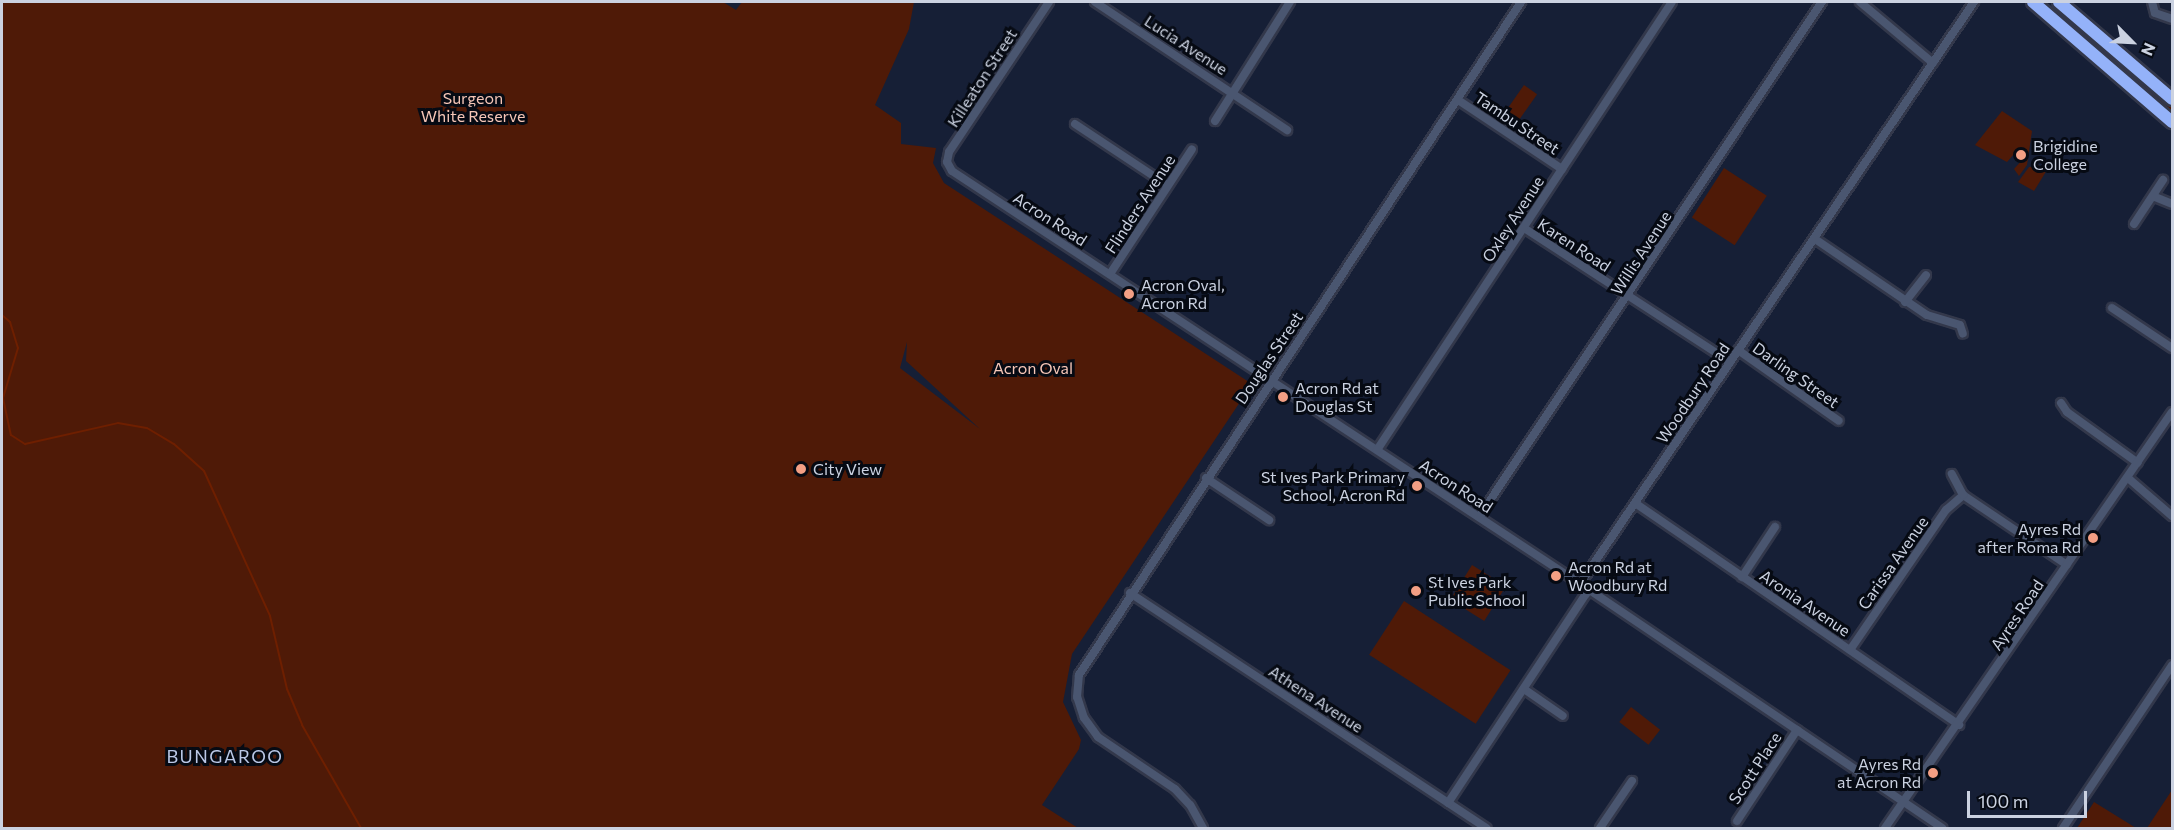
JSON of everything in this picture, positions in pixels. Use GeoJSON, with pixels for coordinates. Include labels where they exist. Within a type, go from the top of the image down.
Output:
{"type":"FeatureCollection","features":[{"type":"Feature","properties":{"kind":"highway"},"geometry":{"type":"LineString","coordinates":[[2033,2],[2172,122]]}},
{"type":"Feature","properties":{"kind":"highway"},"geometry":{"type":"LineString","coordinates":[[2059,2],[2172,99]]}},
{"type":"Feature","properties":{"kind":"street","name":"Killeaton Street"},"geometry":{"type":"LineString","coordinates":[[952,171],[947,162],[950,152],[1049,2]]}},
{"type":"Feature","properties":{"kind":"street","name":"Lucia Avenue"},"geometry":{"type":"LineString","coordinates":[[1095,2],[1287,130]]}},
{"type":"Feature","properties":{"kind":"street"},"geometry":{"type":"LineString","coordinates":[[1215,121],[1231,91],[1290,2]]}},
{"type":"Feature","properties":{"kind":"street","name":"Douglas Street"},"geometry":{"type":"LineString","coordinates":[[1203,828],[1175,789],[1098,737],[1084,718],[1077,697],[1079,675],[1130,593],[1521,2]]}},
{"type":"Feature","properties":{"kind":"street","name":"Oxley Avenue"},"geometry":{"type":"LineString","coordinates":[[1377,450],[1672,2]]}},
{"type":"Feature","properties":{"kind":"street","name":"Willis Avenue"},"geometry":{"type":"LineString","coordinates":[[1479,517],[1629,297],[1822,2]]}},
{"type":"Feature","properties":{"kind":"street"},"geometry":{"type":"LineString","coordinates":[[1860,2],[1933,63]]}},
{"type":"Feature","properties":{"kind":"street","name":"Woodbury Road"},"geometry":{"type":"LineString","coordinates":[[1448,803],[1586,594],[1584,578],[1974,2]]}},
{"type":"Feature","properties":{"kind":"street"},"geometry":{"type":"LineString","coordinates":[[2152,2],[2155,13],[2172,19]]}},
{"type":"Feature","properties":{"kind":"street","name":"Tambu Street"},"geometry":{"type":"LineString","coordinates":[[1458,100],[1562,169]]}},
{"type":"Feature","properties":{"kind":"street"},"geometry":{"type":"LineString","coordinates":[[1075,124],[1167,185]]}},
{"type":"Feature","properties":{"kind":"street","name":"Flinders Avenue"},"geometry":{"type":"LineString","coordinates":[[1110,274],[1192,149]]}},
{"type":"Feature","properties":{"kind":"street","name":"Acron Road"},"geometry":{"type":"LineString","coordinates":[[952,171],[1585,587],[1942,828]]}},
{"type":"Feature","properties":{"kind":"street"},"geometry":{"type":"LineString","coordinates":[[2134,224],[2155,197],[2163,180]]}},
{"type":"Feature","properties":{"kind":"street"},"geometry":{"type":"LineString","coordinates":[[2155,197],[2172,204]]}},
{"type":"Feature","properties":{"kind":"street","name":"Karen Road"},"geometry":{"type":"LineString","coordinates":[[1524,228],[1730,362]]}},
{"type":"Feature","properties":{"kind":"street"},"geometry":{"type":"LineString","coordinates":[[1815,239],[1905,302],[1927,315],[1960,325],[1963,334]]}},
{"type":"Feature","properties":{"kind":"street"},"geometry":{"type":"LineString","coordinates":[[1905,302],[1926,275]]}},
{"type":"Feature","properties":{"kind":"street"},"geometry":{"type":"LineString","coordinates":[[2112,308],[2172,348]]}},
{"type":"Feature","properties":{"kind":"street","name":"Darling Street"},"geometry":{"type":"LineString","coordinates":[[1738,350],[1839,421]]}},
{"type":"Feature","properties":{"kind":"street"},"geometry":{"type":"LineString","coordinates":[[2061,403],[2067,412],[2138,463]]}},
{"type":"Feature","properties":{"kind":"street","name":"Ayres Road"},"geometry":{"type":"LineString","coordinates":[[1885,828],[1959,725],[2172,412]]}},
{"type":"Feature","properties":{"kind":"street"},"geometry":{"type":"LineString","coordinates":[[1952,474],[1962,495],[2067,566]]}},
{"type":"Feature","properties":{"kind":"street"},"geometry":{"type":"LineString","coordinates":[[1206,478],[1269,520]]}},
{"type":"Feature","properties":{"kind":"street"},"geometry":{"type":"LineString","coordinates":[[2128,478],[2172,516]]}},
{"type":"Feature","properties":{"kind":"street","name":"Carissa Avenue"},"geometry":{"type":"LineString","coordinates":[[1850,650],[1946,510],[1962,495]]}},
{"type":"Feature","properties":{"kind":"street","name":"Aronia Avenue"},"geometry":{"type":"LineString","coordinates":[[1635,503],[1959,725]]}},
{"type":"Feature","properties":{"kind":"street"},"geometry":{"type":"LineString","coordinates":[[1742,577],[1775,527]]}},
{"type":"Feature","properties":{"kind":"street","name":"Athena Avenue"},"geometry":{"type":"LineString","coordinates":[[1130,593],[1486,828]]}},
{"type":"Feature","properties":{"kind":"street"},"geometry":{"type":"LineString","coordinates":[[2063,828],[2171,671]]}},
{"type":"Feature","properties":{"kind":"street"},"geometry":{"type":"LineString","coordinates":[[1524,689],[1563,716]]}},
{"type":"Feature","properties":{"kind":"street","name":"Scott Place"},"geometry":{"type":"LineString","coordinates":[[1737,821],[1797,730]]}},
{"type":"Feature","properties":{"kind":"street"},"geometry":{"type":"LineString","coordinates":[[1600,828],[1632,781]]}},
{"type":"Feature","properties":{"kind":"green space"},"geometry":{"type":"Polygon","coordinates":[[[2,2],[723,2],[736,10],[742,2],[914,2],[909,29],[875,105],[901,123],[901,144],[936,148],[933,163],[944,183],[1252,384],[1072,654],[1063,702],[1081,740],[1079,749],[1042,805],[1078,828],[2,828],[2,2]],[[907,342],[900,368],[980,429],[906,361],[907,342]]]}},
{"type":"Feature","properties":{"kind":"green space"},"geometry":{"type":"Polygon","coordinates":[[[2075,26],[2172,107],[2172,114],[2098,50],[2075,26]]]}},
{"type":"Feature","properties":{"kind":"green space"},"geometry":{"type":"Polygon","coordinates":[[[1524,85],[1537,94],[1517,123],[1504,114],[1524,85]]]}},
{"type":"Feature","properties":{"kind":"green space"},"geometry":{"type":"Polygon","coordinates":[[[2002,111],[2032,131],[2027,165],[2019,176],[2014,169],[2022,160],[2015,153],[2007,162],[1975,145],[2002,111]]]}},
{"type":"Feature","properties":{"kind":"green space"},"geometry":{"type":"Polygon","coordinates":[[[2038,165],[2047,170],[2034,191],[2018,182],[2029,167],[2038,165]]]}},
{"type":"Feature","properties":{"kind":"green space"},"geometry":{"type":"Polygon","coordinates":[[[1724,168],[1767,196],[1735,245],[1692,217],[1724,168]]]}},
{"type":"Feature","properties":{"kind":"green space"},"geometry":{"type":"Polygon","coordinates":[[[1472,565],[1506,586],[1484,621],[1450,600],[1472,565]]]}},
{"type":"Feature","properties":{"kind":"green space"},"geometry":{"type":"Polygon","coordinates":[[[1404,601],[1511,670],[1476,724],[1369,655],[1404,601]]]}},
{"type":"Feature","properties":{"kind":"green space"},"geometry":{"type":"Polygon","coordinates":[[[1631,707],[1660,730],[1648,745],[1619,722],[1631,707]]]}},
{"type":"Feature","properties":{"kind":"green space"},"geometry":{"type":"Polygon","coordinates":[[[2172,790],[2172,828],[2147,828],[2172,790]]]}},
{"type":"Feature","properties":{"kind":"green space"},"geometry":{"type":"Polygon","coordinates":[[[2094,802],[2136,828],[2077,828],[2094,802]]]}},
{"type":"Feature","properties":{"kind":"waterway"},"geometry":{"type":"LineString","coordinates":[[2,315],[10,322],[18,348],[3,398],[11,435],[25,444],[118,423],[147,428],[174,444],[204,471],[270,616],[287,689],[302,725],[361,828]]}},
{"type":"Feature","properties":{"kind":"place","name":"Brigidine College"},"geometry":{"type":"Point","coordinates":[2021,155]}},
{"type":"Feature","properties":{"kind":"place","name":"Acron Oval, Acron Rd"},"geometry":{"type":"Point","coordinates":[1129,294]}},
{"type":"Feature","properties":{"kind":"place","name":"Acron Rd at Douglas St"},"geometry":{"type":"Point","coordinates":[1283,397]}},
{"type":"Feature","properties":{"kind":"place","name":"City View"},"geometry":{"type":"Point","coordinates":[801,469]}},
{"type":"Feature","properties":{"kind":"place","name":"St Ives Park Primary School, Acron Rd"},"geometry":{"type":"Point","coordinates":[1417,486]}},
{"type":"Feature","properties":{"kind":"place","name":"Ayres Rd after Roma Rd"},"geometry":{"type":"Point","coordinates":[2093,538]}},
{"type":"Feature","properties":{"kind":"place","name":"Acron Rd at Woodbury Rd"},"geometry":{"type":"Point","coordinates":[1556,576]}},
{"type":"Feature","properties":{"kind":"place","name":"St Ives Park Public School"},"geometry":{"type":"Point","coordinates":[1416,591]}},
{"type":"Feature","properties":{"kind":"place","name":"Ayres Rd at Acron Rd"},"geometry":{"type":"Point","coordinates":[1933,773]}},
{"type":"Feature","properties":{"kind":"district","name":"BUNGAROO"},"geometry":{"type":"Point","coordinates":[225,756]}},
{"type":"Feature","properties":{"kind":"park label","name":"Surgeon White Reserve"},"geometry":{"type":"Point","coordinates":[473,107]}},
{"type":"Feature","properties":{"kind":"park label","name":"Acron Oval"},"geometry":{"type":"Point","coordinates":[1033,368]}}]}
